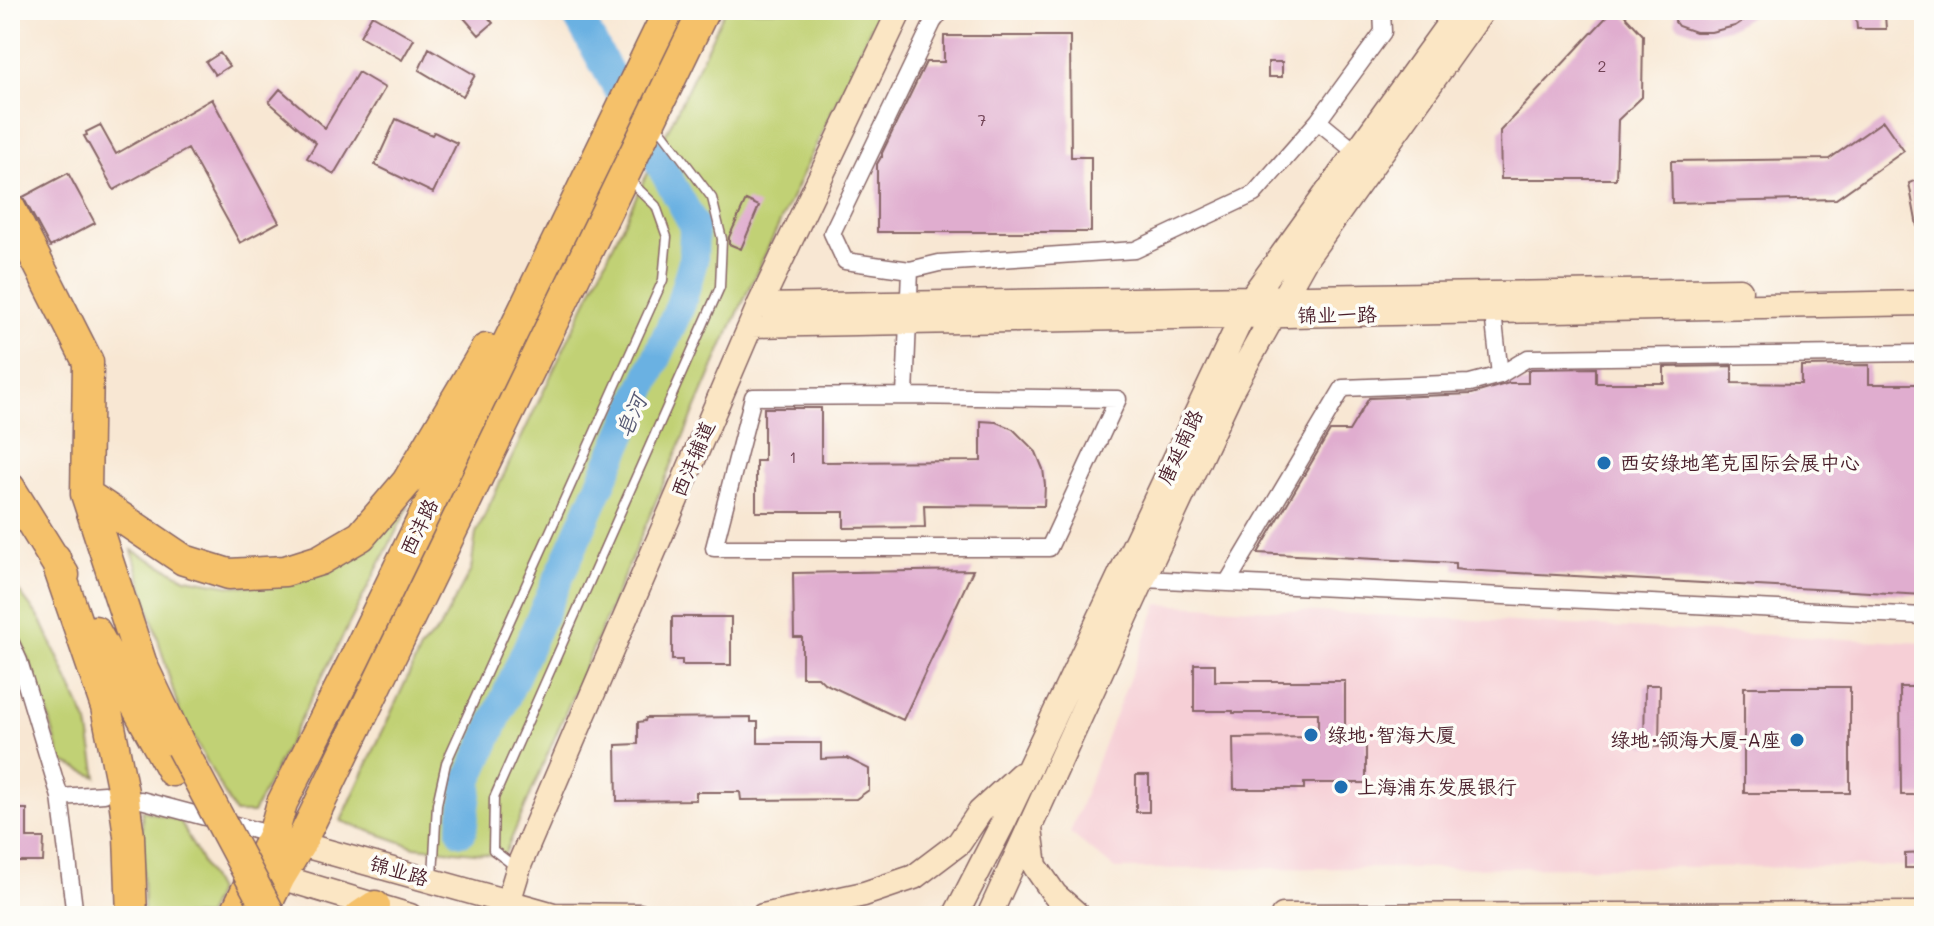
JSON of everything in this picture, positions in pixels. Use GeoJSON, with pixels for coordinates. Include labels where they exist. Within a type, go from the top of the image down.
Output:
{"type":"FeatureCollection","features":[{"type":"Feature","properties":{"kind":"highway","name":"西沣路"},"geometry":{"type":"LineString","coordinates":[[261,916],[280,877],[287,839],[282,803],[669,10]]}},
{"type":"Feature","properties":{"kind":"highway"},"geometry":{"type":"LineString","coordinates":[[652,118],[704,10]]}},
{"type":"Feature","properties":{"kind":"highway","name":"西沣路"},"geometry":{"type":"LineString","coordinates":[[234,916],[287,839],[652,118]]}},
{"type":"Feature","properties":{"kind":"highway"},"geometry":{"type":"LineString","coordinates":[[86,494],[184,560],[229,574],[285,571],[320,560],[361,536],[407,482],[590,176]]}},
{"type":"Feature","properties":{"kind":"highway"},"geometry":{"type":"LineString","coordinates":[[10,208],[88,362],[86,494],[176,759],[248,916]]}},
{"type":"Feature","properties":{"kind":"highway"},"geometry":{"type":"LineString","coordinates":[[10,488],[271,916]]}},
{"type":"Feature","properties":{"kind":"highway"},"geometry":{"type":"LineString","coordinates":[[55,558],[106,707],[129,836],[132,916]]}},
{"type":"Feature","properties":{"kind":"main road","name":"西沣辅道"},"geometry":{"type":"LineString","coordinates":[[506,909],[518,869],[755,315],[900,10]]}},
{"type":"Feature","properties":{"kind":"main road","name":"唐延南路"},"geometry":{"type":"LineString","coordinates":[[955,916],[1247,307],[1459,10]]}},
{"type":"Feature","properties":{"kind":"main road","name":"唐延南路"},"geometry":{"type":"LineString","coordinates":[[989,916],[1232,389],[1304,261],[1483,10]]}},
{"type":"Feature","properties":{"kind":"main road","name":"锦业一路"},"geometry":{"type":"LineString","coordinates":[[755,315],[1492,303],[1924,287]]}},
{"type":"Feature","properties":{"kind":"main road","name":"锦业一路"},"geometry":{"type":"LineString","coordinates":[[1492,303],[1924,303]]}},
{"type":"Feature","properties":{"kind":"main road"},"geometry":{"type":"LineString","coordinates":[[763,916],[864,894],[914,877],[959,843],[980,812],[1030,765]]}},
{"type":"Feature","properties":{"kind":"main road"},"geometry":{"type":"LineString","coordinates":[[1029,827],[1035,866],[1055,895],[1079,916]]}},
{"type":"Feature","properties":{"kind":"main road","name":"锦业路"},"geometry":{"type":"LineString","coordinates":[[287,839],[433,881],[506,909],[554,915],[639,916]]}},
{"type":"Feature","properties":{"kind":"main road","name":"锦业路"},"geometry":{"type":"LineString","coordinates":[[280,877],[368,911],[410,916]]}},
{"type":"Feature","properties":{"kind":"main road"},"geometry":{"type":"LineString","coordinates":[[1283,916],[1924,914]]}},
{"type":"Feature","properties":{"kind":"street"},"geometry":{"type":"LineString","coordinates":[[942,10],[933,22],[832,233],[845,261],[910,270],[939,263],[1135,250],[1254,194],[1318,121],[1383,32],[1382,10]]}},
{"type":"Feature","properties":{"kind":"street"},"geometry":{"type":"LineString","coordinates":[[1318,121],[1357,153]]}},
{"type":"Feature","properties":{"kind":"street"},"geometry":{"type":"LineString","coordinates":[[905,396],[910,270]]}},
{"type":"Feature","properties":{"kind":"street"},"geometry":{"type":"LineString","coordinates":[[1492,303],[1500,375]]}},
{"type":"Feature","properties":{"kind":"street"},"geometry":{"type":"LineString","coordinates":[[1227,583],[1343,388],[1470,383],[1500,375],[1528,358],[1924,353]]}},
{"type":"Feature","properties":{"kind":"street"},"geometry":{"type":"LineString","coordinates":[[905,396],[1118,399],[1049,548],[714,548],[753,397],[905,396]]}},
{"type":"Feature","properties":{"kind":"street"},"geometry":{"type":"LineString","coordinates":[[1143,579],[1924,616]]}},
{"type":"Feature","properties":{"kind":"street"},"geometry":{"type":"LineString","coordinates":[[10,641],[19,661],[60,797],[75,916]]}},
{"type":"Feature","properties":{"kind":"street"},"geometry":{"type":"LineString","coordinates":[[60,797],[104,794]]}},
{"type":"Feature","properties":{"kind":"street"},"geometry":{"type":"LineString","coordinates":[[141,800],[287,839]]}},
{"type":"Feature","properties":{"kind":"lane"},"geometry":{"type":"LineString","coordinates":[[518,869],[493,850],[494,798],[720,287],[722,239],[712,198],[652,118]]}},
{"type":"Feature","properties":{"kind":"lane"},"geometry":{"type":"LineString","coordinates":[[433,881],[437,804],[446,763],[663,280],[667,237],[656,206],[624,175]]}},
{"type":"Feature","properties":{"kind":"shaded area"},"geometry":{"type":"Polygon","coordinates":[[[1158,604],[1924,643],[1924,866],[1115,869],[1070,833],[1158,604]]]}},
{"type":"Feature","properties":{"kind":"green space"},"geometry":{"type":"Polygon","coordinates":[[[725,10],[879,10],[722,347],[504,856],[415,847],[341,821],[421,648],[439,629],[471,570],[476,533],[725,10]]]}},
{"type":"Feature","properties":{"kind":"green space"},"geometry":{"type":"Polygon","coordinates":[[[409,506],[253,813],[235,813],[179,711],[132,550],[186,578],[233,586],[298,583],[355,555],[409,506]]]}},
{"type":"Feature","properties":{"kind":"green space"},"geometry":{"type":"Polygon","coordinates":[[[10,580],[41,620],[88,724],[97,777],[61,761],[48,713],[10,619],[10,580]]]}},
{"type":"Feature","properties":{"kind":"green space"},"geometry":{"type":"Polygon","coordinates":[[[142,810],[180,821],[217,891],[206,916],[144,916],[142,810]]]}},
{"type":"Feature","properties":{"kind":"building"},"geometry":{"type":"Polygon","coordinates":[[[457,10],[482,10],[493,23],[479,35],[457,10]]]}},
{"type":"Feature","properties":{"kind":"building"},"geometry":{"type":"Polygon","coordinates":[[[1613,10],[1620,10],[1643,35],[1642,97],[1618,120],[1616,179],[1501,179],[1500,131],[1613,10]]]}},
{"type":"Feature","properties":{"kind":"building"},"geometry":{"type":"Polygon","coordinates":[[[1676,10],[1759,10],[1735,26],[1695,32],[1678,26],[1675,22],[1676,10]]]}},
{"type":"Feature","properties":{"kind":"building"},"geometry":{"type":"Polygon","coordinates":[[[1862,10],[1883,10],[1886,29],[1857,29],[1856,16],[1862,16],[1862,10]]]}},
{"type":"Feature","properties":{"kind":"building"},"geometry":{"type":"Polygon","coordinates":[[[372,15],[414,39],[402,60],[360,36],[372,15]]]}},
{"type":"Feature","properties":{"kind":"building"},"geometry":{"type":"Polygon","coordinates":[[[944,36],[1070,36],[1071,157],[1091,157],[1091,232],[877,232],[877,164],[926,62],[944,62],[944,36]]]}},
{"type":"Feature","properties":{"kind":"building"},"geometry":{"type":"Polygon","coordinates":[[[429,48],[475,75],[463,96],[419,70],[429,48]]]}},
{"type":"Feature","properties":{"kind":"building"},"geometry":{"type":"Polygon","coordinates":[[[220,53],[229,66],[215,75],[206,62],[220,53]]]}},
{"type":"Feature","properties":{"kind":"building"},"geometry":{"type":"Polygon","coordinates":[[[1268,62],[1282,62],[1282,77],[1268,77],[1268,62]]]}},
{"type":"Feature","properties":{"kind":"building"},"geometry":{"type":"Polygon","coordinates":[[[358,72],[385,88],[334,174],[307,158],[316,143],[269,102],[280,89],[325,128],[358,72]]]}},
{"type":"Feature","properties":{"kind":"building"},"geometry":{"type":"Polygon","coordinates":[[[212,99],[279,222],[240,243],[188,149],[114,190],[84,136],[100,125],[116,154],[212,99]]]}},
{"type":"Feature","properties":{"kind":"building"},"geometry":{"type":"Polygon","coordinates":[[[396,119],[457,143],[433,193],[375,165],[396,119]]]}},
{"type":"Feature","properties":{"kind":"building"},"geometry":{"type":"Polygon","coordinates":[[[1883,121],[1904,151],[1836,199],[1672,203],[1671,161],[1829,159],[1883,121]]]}},
{"type":"Feature","properties":{"kind":"building"},"geometry":{"type":"Polygon","coordinates":[[[68,173],[95,223],[50,247],[23,197],[68,173]]]}},
{"type":"Feature","properties":{"kind":"building"},"geometry":{"type":"Polygon","coordinates":[[[1924,177],[1924,226],[1917,226],[1909,183],[1924,177]]]}},
{"type":"Feature","properties":{"kind":"building"},"geometry":{"type":"Polygon","coordinates":[[[746,200],[759,206],[741,249],[729,244],[729,237],[746,200]]]}},
{"type":"Feature","properties":{"kind":"building","name":"西安绿地笔克国际会展中心"},"geometry":{"type":"Polygon","coordinates":[[[1869,365],[1869,384],[1924,384],[1924,595],[1463,570],[1455,569],[1455,563],[1258,553],[1330,431],[1349,431],[1369,398],[1472,394],[1509,383],[1528,383],[1528,371],[1531,369],[1596,368],[1596,383],[1664,383],[1664,367],[1732,366],[1732,383],[1801,384],[1801,366],[1869,365]]]}},
{"type":"Feature","properties":{"kind":"building"},"geometry":{"type":"Polygon","coordinates":[[[764,408],[821,408],[821,462],[981,461],[981,421],[996,422],[1013,429],[1036,452],[1043,469],[1044,506],[924,505],[925,527],[844,528],[844,512],[756,512],[756,461],[764,461],[764,408]]]}},
{"type":"Feature","properties":{"kind":"building"},"geometry":{"type":"Polygon","coordinates":[[[973,570],[903,720],[824,683],[818,677],[802,677],[802,637],[794,637],[793,573],[973,570]]]}},
{"type":"Feature","properties":{"kind":"building"},"geometry":{"type":"Polygon","coordinates":[[[672,617],[731,617],[731,665],[682,665],[682,660],[672,660],[672,617]]]}},
{"type":"Feature","properties":{"kind":"building","name":"绿地·智海大厦"},"geometry":{"type":"Polygon","coordinates":[[[1194,664],[1215,664],[1215,681],[1345,681],[1345,732],[1366,732],[1366,783],[1304,783],[1304,789],[1234,789],[1233,738],[1318,737],[1318,713],[1194,711],[1194,664]]]}},
{"type":"Feature","properties":{"kind":"building"},"geometry":{"type":"Polygon","coordinates":[[[1645,685],[1660,685],[1659,747],[1644,746],[1645,685]]]}},
{"type":"Feature","properties":{"kind":"building","name":"绿地·领海大厦-A座"},"geometry":{"type":"Polygon","coordinates":[[[1744,687],[1850,687],[1850,793],[1744,793],[1744,687]]]}},
{"type":"Feature","properties":{"kind":"building"},"geometry":{"type":"Polygon","coordinates":[[[1900,687],[1924,687],[1924,795],[1901,795],[1900,687]]]}},
{"type":"Feature","properties":{"kind":"building"},"geometry":{"type":"Polygon","coordinates":[[[751,717],[751,722],[758,722],[758,743],[821,743],[821,759],[847,758],[869,769],[869,790],[856,799],[741,800],[740,792],[696,792],[696,800],[617,801],[616,745],[638,744],[638,722],[646,718],[751,717]]]}},
{"type":"Feature","properties":{"kind":"building"},"geometry":{"type":"Polygon","coordinates":[[[1136,775],[1149,775],[1149,812],[1136,812],[1136,775]]]}},
{"type":"Feature","properties":{"kind":"building"},"geometry":{"type":"Polygon","coordinates":[[[10,809],[27,809],[27,838],[44,838],[43,862],[18,862],[18,856],[10,856],[10,809]]]}},
{"type":"Feature","properties":{"kind":"building"},"geometry":{"type":"Polygon","coordinates":[[[1924,853],[1924,868],[1905,868],[1905,854],[1924,853]]]}},
{"type":"Feature","properties":{"kind":"waterway","name":"皂河"},"geometry":{"type":"LineString","coordinates":[[462,831],[469,779],[680,306],[693,261],[694,225],[574,10]]}},
{"type":"Feature","properties":{"kind":"place","name":"西安绿地笔克国际会展中心"},"geometry":{"type":"Point","coordinates":[1604,463]}},
{"type":"Feature","properties":{"kind":"place","name":"绿地·智海大厦"},"geometry":{"type":"Point","coordinates":[1311,735]}},
{"type":"Feature","properties":{"kind":"place","name":"绿地·领海大厦-A座"},"geometry":{"type":"Point","coordinates":[1797,740]}},
{"type":"Feature","properties":{"kind":"place","name":"上海浦东发展银行"},"geometry":{"type":"Point","coordinates":[1341,787]}}]}
